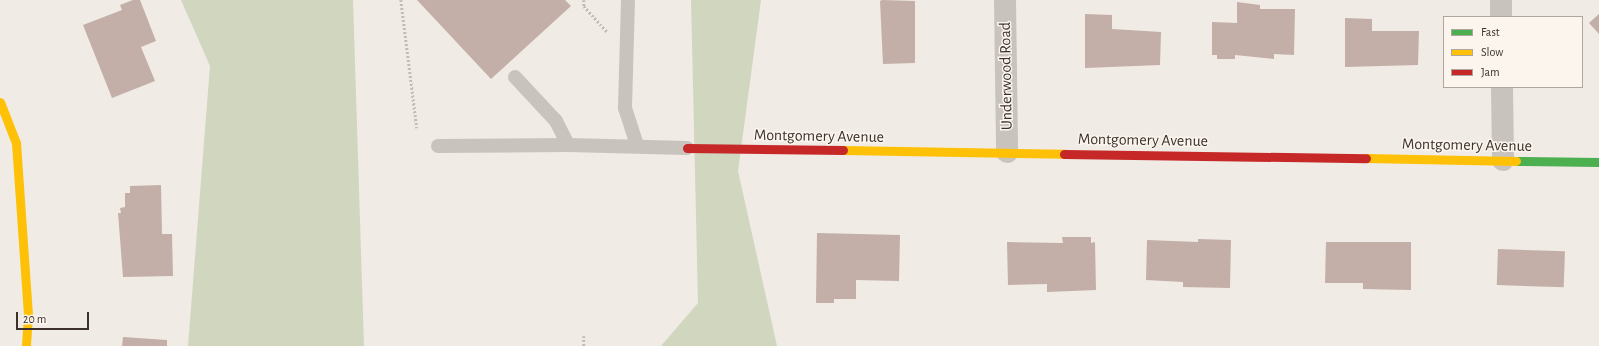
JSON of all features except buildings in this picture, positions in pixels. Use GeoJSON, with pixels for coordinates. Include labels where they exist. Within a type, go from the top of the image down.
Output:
{"type":"FeatureCollection","features":[{"type":"Feature","properties":{"kind":"street","name":"Underwood Road"},"geometry":{"type":"LineString","coordinates":[[1005,0],[1007,152]]}},
{"type":"Feature","properties":{"kind":"street"},"geometry":{"type":"LineString","coordinates":[[1501,0],[1501,16]]}},
{"type":"Feature","properties":{"kind":"street"},"geometry":{"type":"LineString","coordinates":[[1502,88],[1503,160]]}},
{"type":"Feature","properties":{"kind":"street"},"geometry":{"type":"LineString","coordinates":[[0,102],[16,143],[28,316],[26,346]]}},
{"type":"Feature","properties":{"kind":"street","name":"Montgomery Avenue"},"geometry":{"type":"LineString","coordinates":[[687,148],[1599,162]]}},
{"type":"Feature","properties":{"kind":"lane"},"geometry":{"type":"LineString","coordinates":[[628,0],[625,108],[637,146]]}},
{"type":"Feature","properties":{"kind":"lane"},"geometry":{"type":"LineString","coordinates":[[515,77],[556,121],[568,145]]}},
{"type":"Feature","properties":{"kind":"lane"},"geometry":{"type":"LineString","coordinates":[[438,146],[568,145],[687,148]]}},
{"type":"Feature","properties":{"kind":"path"},"geometry":{"type":"LineString","coordinates":[[401,0],[416,128]]}},
{"type":"Feature","properties":{"kind":"path"},"geometry":{"type":"LineString","coordinates":[[584,0],[584,6],[611,37]]}},
{"type":"Feature","properties":{"kind":"path"},"geometry":{"type":"LineString","coordinates":[[584,336],[584,346]]}},
{"type":"Feature","properties":{"kind":"green space"},"geometry":{"type":"Polygon","coordinates":[[[181,0],[353,0],[364,346],[188,346],[210,66],[181,0]]]}},
{"type":"Feature","properties":{"kind":"green space"},"geometry":{"type":"Polygon","coordinates":[[[691,0],[761,0],[738,171],[777,346],[661,346],[698,303],[691,0]]]}},
{"type":"Feature","properties":{"kind":"traffic: fast"},"geometry":{"type":"LineString","coordinates":[[1516,161],[1599,162]]}},
{"type":"Feature","properties":{"kind":"traffic: slow"},"geometry":{"type":"LineString","coordinates":[[0,102],[16,143],[28,316],[26,346]]}},
{"type":"Feature","properties":{"kind":"traffic: slow"},"geometry":{"type":"LineString","coordinates":[[843,150],[1064,154]]}},
{"type":"Feature","properties":{"kind":"traffic: slow"},"geometry":{"type":"LineString","coordinates":[[1366,158],[1516,161]]}},
{"type":"Feature","properties":{"kind":"traffic: jam"},"geometry":{"type":"LineString","coordinates":[[687,148],[843,150]]}},
{"type":"Feature","properties":{"kind":"traffic: jam"},"geometry":{"type":"LineString","coordinates":[[1064,154],[1366,158]]}}]}
